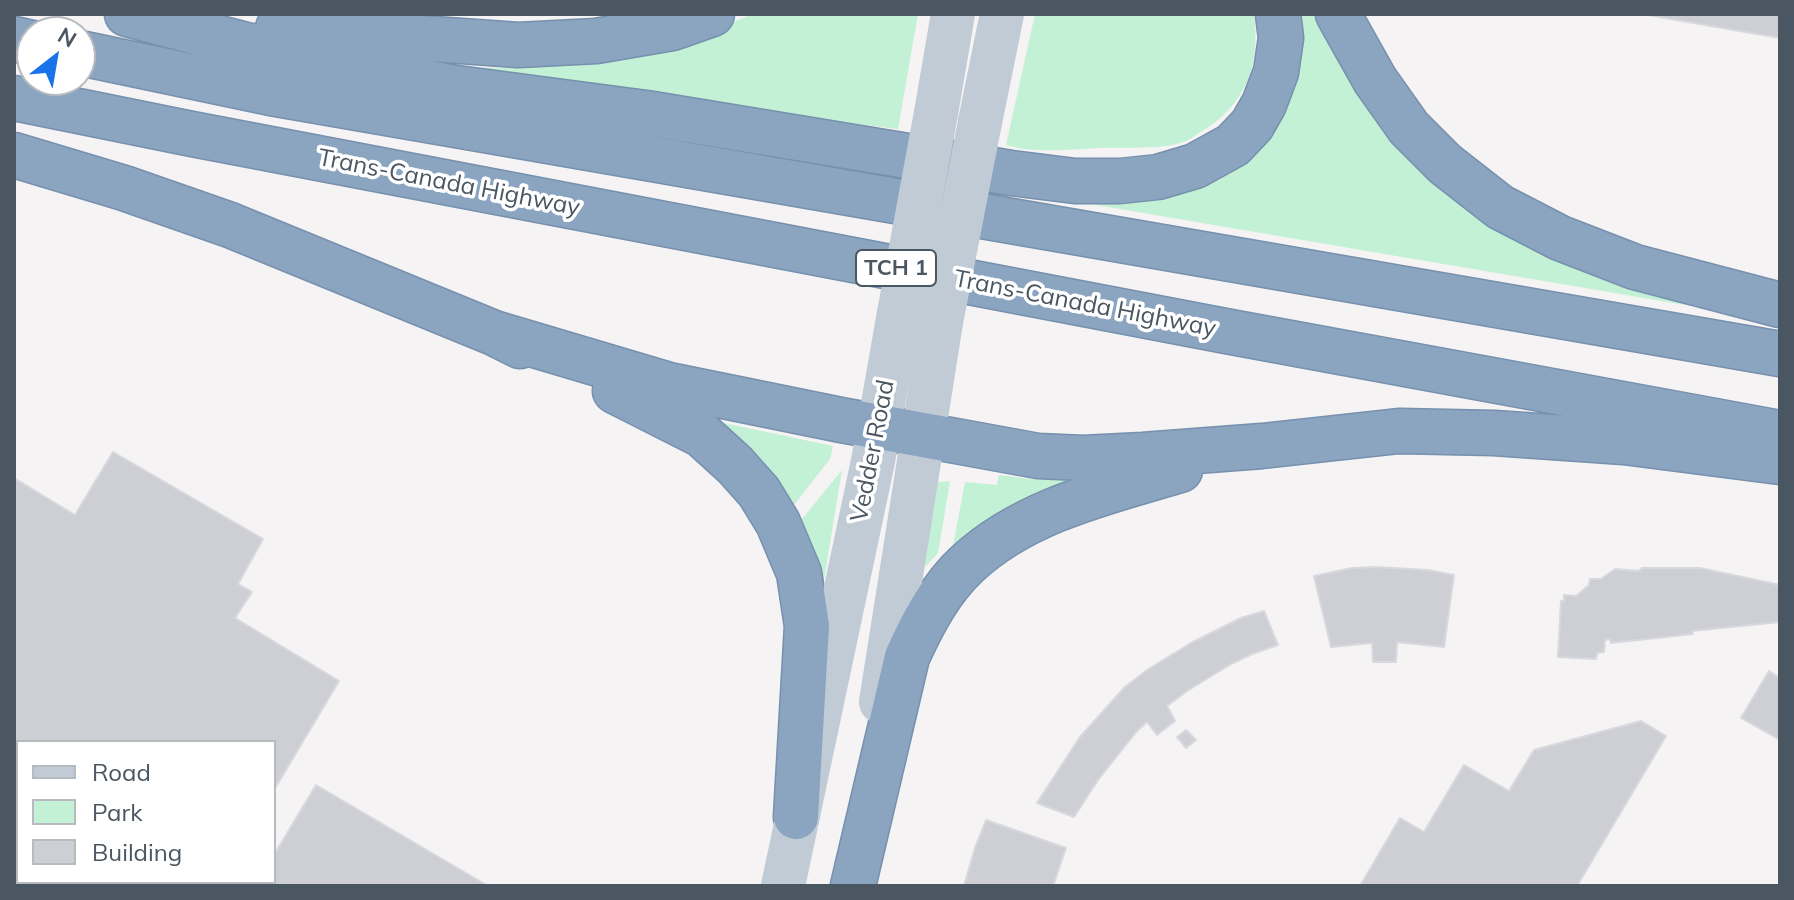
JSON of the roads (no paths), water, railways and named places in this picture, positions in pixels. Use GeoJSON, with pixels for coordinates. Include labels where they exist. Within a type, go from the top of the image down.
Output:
{"type":"FeatureCollection","features":[{"type":"Feature","properties":{"kind":"highway"},"geometry":{"type":"LineString","coordinates":[[138,17],[518,45],[596,41],[672,28],[712,14]]}},
{"type":"Feature","properties":{"kind":"highway"},"geometry":{"type":"LineString","coordinates":[[138,17],[246,45],[449,87],[646,113],[1011,173],[1075,181],[1120,181],[1158,177],[1195,166],[1233,145],[1252,125],[1276,72],[1281,38],[1278,14]]}},
{"type":"Feature","properties":{"kind":"highway"},"geometry":{"type":"LineString","coordinates":[[1338,14],[1375,80],[1409,128],[1445,164],[1500,207],[1560,238],[1635,267],[1780,305]]}},
{"type":"Feature","properties":{"kind":"highway"},"geometry":{"type":"LineString","coordinates":[[96,56],[271,93],[1780,354]]}},
{"type":"Feature","properties":{"kind":"highway","name":"Trans-Canada Highway"},"geometry":{"type":"LineString","coordinates":[[14,98],[1231,332],[1780,433]]}},
{"type":"Feature","properties":{"kind":"highway"},"geometry":{"type":"LineString","coordinates":[[14,155],[124,188],[230,225],[494,333],[702,435],[759,492],[778,523],[799,573],[807,626],[796,817]]}},
{"type":"Feature","properties":{"kind":"highway"},"geometry":{"type":"LineString","coordinates":[[494,333],[669,385],[1038,456],[1083,458],[1143,455],[1399,431],[1494,433],[1624,442],[1780,462]]}},
{"type":"Feature","properties":{"kind":"highway"},"geometry":{"type":"LineString","coordinates":[[852,886],[907,657],[922,625],[966,565],[999,538],[1051,511],[1262,446]]}},
{"type":"Feature","properties":{"kind":"main road","name":"Vedder Road"},"geometry":{"type":"LineString","coordinates":[[783,886],[879,427],[953,14]]}},
{"type":"Feature","properties":{"kind":"main road","name":"Vedder Road"},"geometry":{"type":"LineString","coordinates":[[852,886],[941,322],[1002,14]]}}]}
